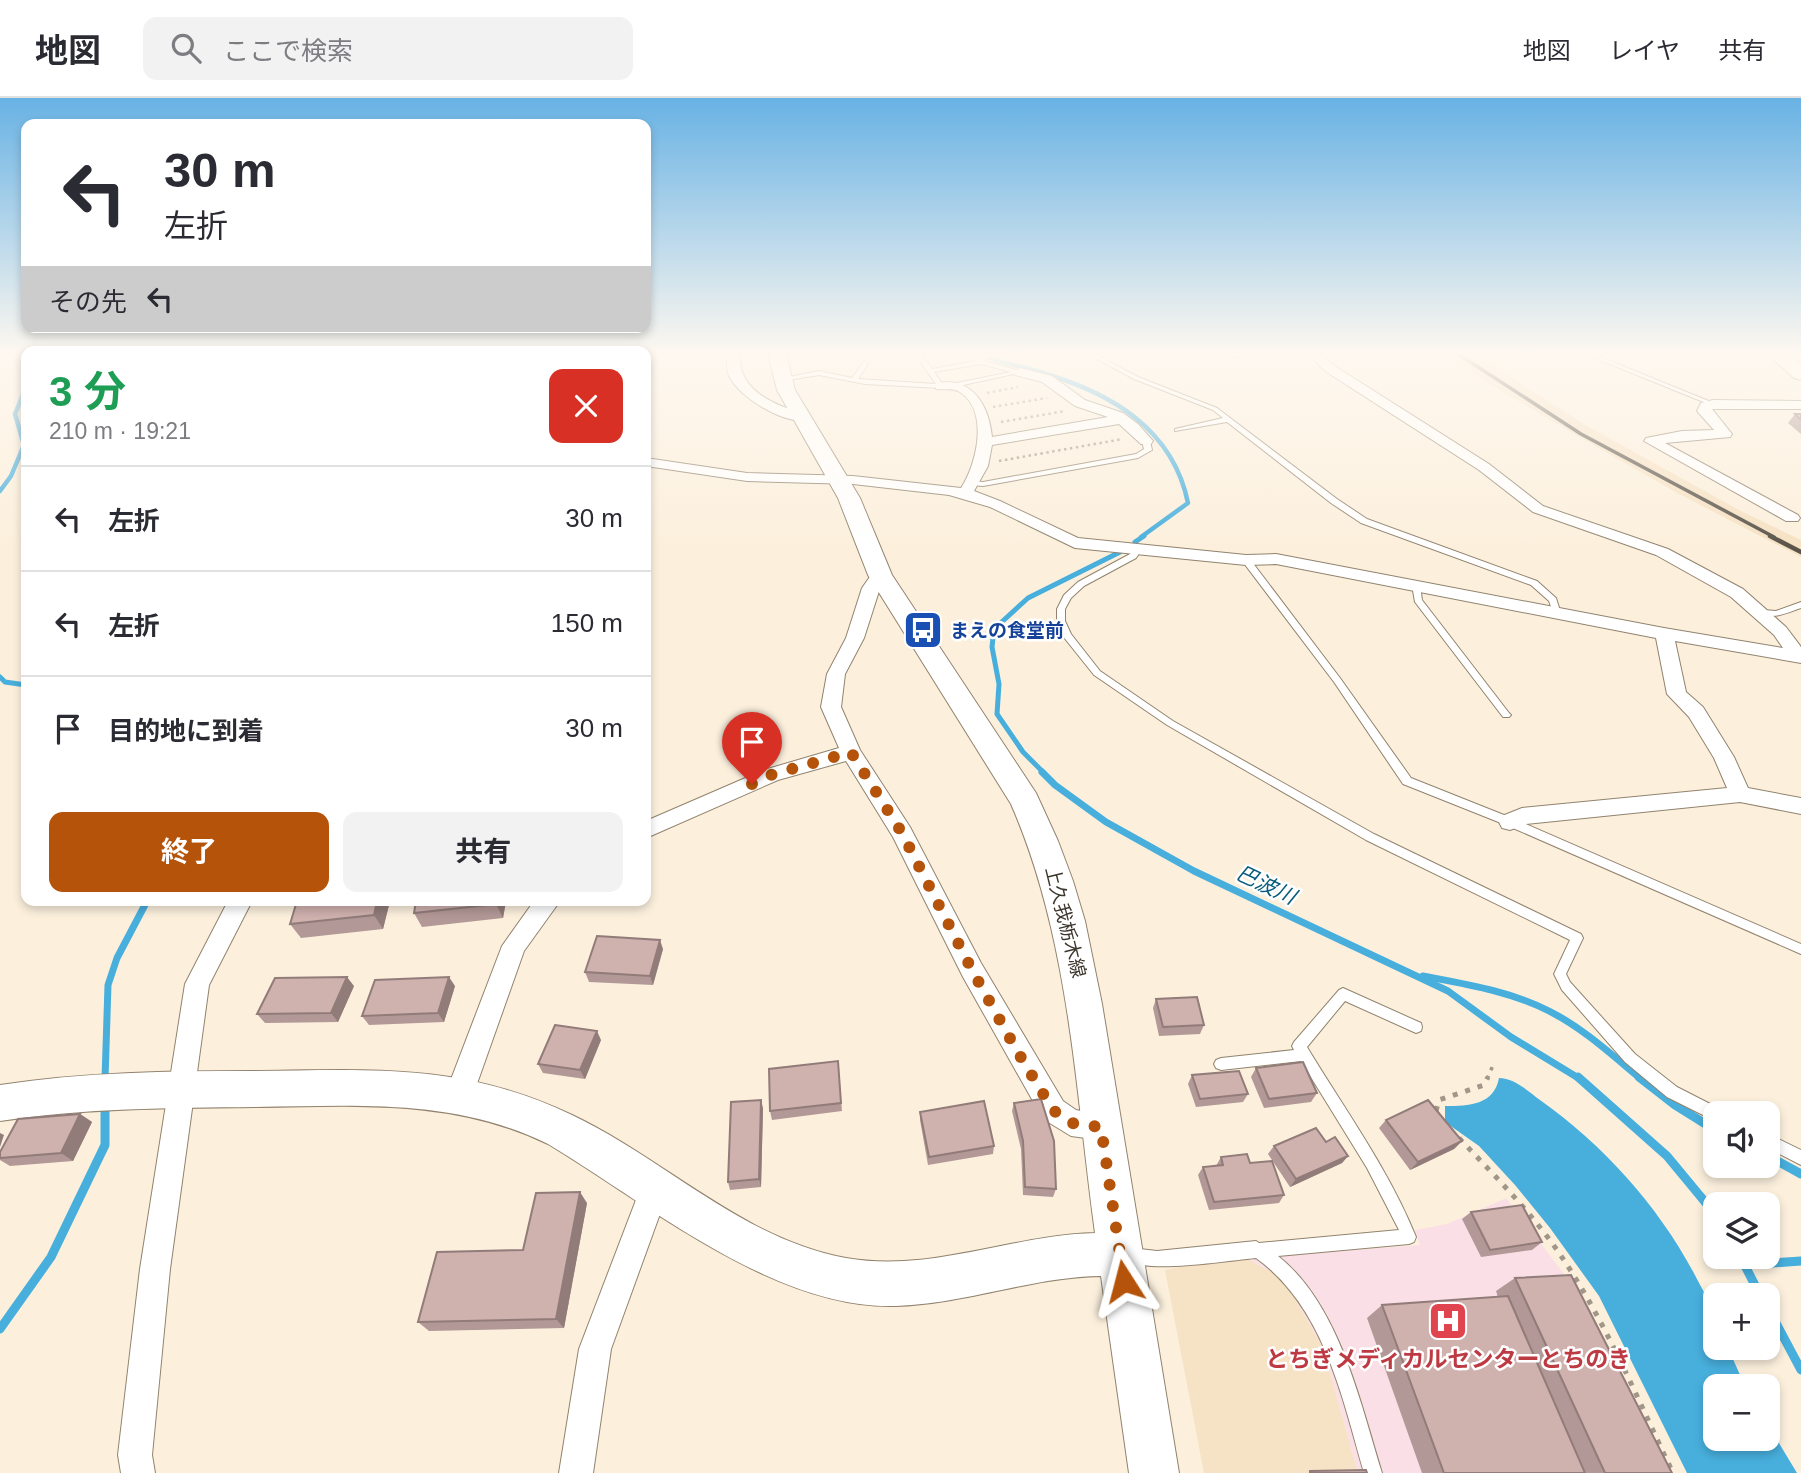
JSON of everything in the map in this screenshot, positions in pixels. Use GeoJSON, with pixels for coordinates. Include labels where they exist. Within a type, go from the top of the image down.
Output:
{"type":"FeatureCollection","features":[{"type":"Feature","properties":{"kind":"main road","name":"上久我栃木線"},"geometry":{"type":"LineString","coordinates":[[802,418],[856,513],[880,575],[1010,775],[1041,832],[1060,886],[1075,947],[1154,1473]]}},
{"type":"Feature","properties":{"kind":"main road"},"geometry":{"type":"LineString","coordinates":[[0,1103],[41,1095],[183,1089],[424,1089],[503,1104],[562,1129],[654,1189],[757,1249],[802,1269],[843,1280],[884,1286],[947,1280],[1079,1254],[1119,1254]]}},
{"type":"Feature","properties":{"kind":"street"},"geometry":{"type":"LineString","coordinates":[[968,488],[981,461],[985,442],[980,418]]}},
{"type":"Feature","properties":{"kind":"street"},"geometry":{"type":"LineString","coordinates":[[1411,418],[1484,467],[1538,509],[1662,552],[1737,593],[1763,613],[1799,656]]}},
{"type":"Feature","properties":{"kind":"street"},"geometry":{"type":"LineString","coordinates":[[1711,418],[1725,434],[1682,435],[1651,442],[1792,518]]}},
{"type":"Feature","properties":{"kind":"street"},"geometry":{"type":"LineString","coordinates":[[985,442],[1122,419],[1144,439]]}},
{"type":"Feature","properties":{"kind":"street"},"geometry":{"type":"LineString","coordinates":[[651,463],[783,480],[839,480],[968,488],[1075,543],[1246,560],[1276,559],[1664,634],[1799,656]]}},
{"type":"Feature","properties":{"kind":"street"},"geometry":{"type":"LineString","coordinates":[[880,575],[871,588],[855,638],[836,674],[831,707],[851,752],[902,833],[978,981],[1053,1110],[1071,1123],[1101,1127]]}},
{"type":"Feature","properties":{"kind":"street"},"geometry":{"type":"LineString","coordinates":[[1664,634],[1676,694],[1696,712],[1724,757],[1740,794]]}},
{"type":"Feature","properties":{"kind":"street"},"geometry":{"type":"LineString","coordinates":[[651,828],[771,775],[851,752]]}},
{"type":"Feature","properties":{"kind":"street"},"geometry":{"type":"LineString","coordinates":[[1510,822],[1522,817],[1740,794],[1801,806]]}},
{"type":"Feature","properties":{"kind":"street"},"geometry":{"type":"LineString","coordinates":[[138,1473],[135,1455],[155,1269],[198,984],[237,906]]}},
{"type":"Feature","properties":{"kind":"street"},"geometry":{"type":"LineString","coordinates":[[459,1095],[514,946],[544,906]]}},
{"type":"Feature","properties":{"kind":"street"},"geometry":{"type":"LineString","coordinates":[[576,1473],[595,1349],[654,1189]]}},
{"type":"Feature","properties":{"kind":"lane"},"geometry":{"type":"LineString","coordinates":[[1177,430],[1230,419],[1334,501],[1364,521],[1535,583],[1553,600],[1557,614]]}},
{"type":"Feature","properties":{"kind":"lane"},"geometry":{"type":"LineString","coordinates":[[968,488],[1138,456],[1148,450],[1144,439]]}},
{"type":"Feature","properties":{"kind":"lane"},"geometry":{"type":"LineString","coordinates":[[1138,549],[1133,555],[1081,584],[1067,597],[1061,609],[1061,621],[1067,635],[1097,673],[1170,723],[1370,837],[1577,937],[1560,974],[1566,986],[1630,1058],[1672,1092],[1703,1108]]}},
{"type":"Feature","properties":{"kind":"lane"},"geometry":{"type":"LineString","coordinates":[[1246,560],[1247,565],[1338,680],[1407,781],[1510,822],[1801,950]]}},
{"type":"Feature","properties":{"kind":"lane"},"geometry":{"type":"LineString","coordinates":[[1416,585],[1419,600],[1506,715]]}},
{"type":"Feature","properties":{"kind":"lane"},"geometry":{"type":"LineString","coordinates":[[1763,613],[1777,614],[1801,605]]}},
{"type":"Feature","properties":{"kind":"lane"},"geometry":{"type":"LineString","coordinates":[[1119,1254],[1157,1259],[1409,1237],[1399,1210],[1376,1168],[1299,1046],[1343,994],[1416,1027]]}},
{"type":"Feature","properties":{"kind":"lane"},"geometry":{"type":"LineString","coordinates":[[1221,1064],[1304,1055]]}},
{"type":"Feature","properties":{"kind":"lane"},"geometry":{"type":"LineString","coordinates":[[1780,1147],[1801,1158]]}},
{"type":"Feature","properties":{"kind":"lane"},"geometry":{"type":"LineString","coordinates":[[1256,1249],[1293,1280],[1329,1340],[1343,1375],[1373,1473]]}},
{"type":"Feature","properties":{"kind":"path"},"geometry":{"type":"LineString","coordinates":[[982,425],[1018,418]]}},
{"type":"Feature","properties":{"kind":"path"},"geometry":{"type":"LineString","coordinates":[[981,461],[995,462],[1144,439]]}},
{"type":"Feature","properties":{"kind":"path"},"geometry":{"type":"LineString","coordinates":[[1437,1116],[1436,1107],[1439,1100],[1484,1084],[1494,1063]]}},
{"type":"Feature","properties":{"kind":"path"},"geometry":{"type":"LineString","coordinates":[[1452,1131],[1520,1204],[1569,1268],[1591,1306],[1673,1473]]}},
{"type":"Feature","properties":{"kind":"shaded area"},"geometry":{"type":"Polygon","coordinates":[[[1547,418],[1574,418],[1743,512],[1801,540],[1801,557],[1679,494],[1547,418]]]}},
{"type":"Feature","properties":{"kind":"shaded area","name":"とちぎメディカルセンターとちのき"},"geometry":{"type":"Polygon","coordinates":[[[1506,1198],[1568,1279],[1660,1473],[1358,1473],[1323,1347],[1292,1294],[1277,1275],[1246,1258],[1420,1245],[1415,1230],[1447,1224],[1506,1198]]]}},
{"type":"Feature","properties":{"kind":"shaded area"},"geometry":{"type":"Polygon","coordinates":[[[1246,1258],[1277,1275],[1292,1294],[1323,1347],[1358,1473],[1204,1473],[1165,1270],[1219,1259],[1246,1258]]]}},
{"type":"Feature","properties":{"kind":"water"},"geometry":{"type":"Polygon","coordinates":[[[1499,1078],[1510,1080],[1526,1089],[1587,1138],[1630,1181],[1684,1255],[1703,1290],[1703,1360],[1733,1360],[1740,1374],[1703,1374],[1703,1451],[1780,1451],[1780,1445],[1797,1473],[1687,1473],[1599,1296],[1515,1185],[1479,1146],[1445,1122],[1445,1106],[1479,1102],[1492,1094],[1499,1078]]]}},
{"type":"Feature","properties":{"kind":"building"},"geometry":{"type":"Polygon","coordinates":[[[295,906],[376,906],[374,915],[290,924],[295,906]]]}},
{"type":"Feature","properties":{"kind":"building"},"geometry":{"type":"Polygon","coordinates":[[[415,906],[478,906],[414,913],[415,906]]]}},
{"type":"Feature","properties":{"kind":"building"},"geometry":{"type":"Polygon","coordinates":[[[597,936],[660,940],[650,976],[585,972],[597,936]]]}},
{"type":"Feature","properties":{"kind":"building"},"geometry":{"type":"Polygon","coordinates":[[[347,977],[331,1013],[257,1014],[275,978],[347,977]]]}},
{"type":"Feature","properties":{"kind":"building"},"geometry":{"type":"Polygon","coordinates":[[[449,977],[438,1013],[362,1016],[375,980],[449,977]]]}},
{"type":"Feature","properties":{"kind":"building"},"geometry":{"type":"Polygon","coordinates":[[[1197,997],[1204,1025],[1163,1027],[1156,999],[1197,997]]]}},
{"type":"Feature","properties":{"kind":"building"},"geometry":{"type":"Polygon","coordinates":[[[555,1025],[597,1031],[580,1070],[538,1064],[555,1025]]]}},
{"type":"Feature","properties":{"kind":"building"},"geometry":{"type":"Polygon","coordinates":[[[838,1061],[841,1103],[770,1111],[769,1069],[838,1061]]]}},
{"type":"Feature","properties":{"kind":"building"},"geometry":{"type":"Polygon","coordinates":[[[1303,1062],[1317,1093],[1269,1099],[1256,1068],[1303,1062]]]}},
{"type":"Feature","properties":{"kind":"building"},"geometry":{"type":"Polygon","coordinates":[[[1239,1071],[1248,1094],[1200,1099],[1192,1075],[1239,1071]]]}},
{"type":"Feature","properties":{"kind":"building"},"geometry":{"type":"Polygon","coordinates":[[[1041,1099],[1054,1141],[1056,1189],[1025,1187],[1023,1141],[1014,1103],[1041,1099]]]}},
{"type":"Feature","properties":{"kind":"building"},"geometry":{"type":"Polygon","coordinates":[[[761,1100],[759,1179],[728,1182],[731,1102],[761,1100]]]}},
{"type":"Feature","properties":{"kind":"building"},"geometry":{"type":"Polygon","coordinates":[[[1428,1100],[1462,1141],[1418,1162],[1386,1120],[1428,1100]]]}},
{"type":"Feature","properties":{"kind":"building"},"geometry":{"type":"Polygon","coordinates":[[[984,1101],[994,1146],[929,1157],[920,1112],[984,1101]]]}},
{"type":"Feature","properties":{"kind":"building"},"geometry":{"type":"Polygon","coordinates":[[[80,1114],[61,1153],[0,1158],[0,1152],[18,1119],[80,1114]]]}},
{"type":"Feature","properties":{"kind":"building"},"geometry":{"type":"Polygon","coordinates":[[[1316,1128],[1326,1142],[1335,1137],[1348,1156],[1296,1179],[1274,1146],[1316,1128]]]}},
{"type":"Feature","properties":{"kind":"building"},"geometry":{"type":"Polygon","coordinates":[[[1247,1154],[1250,1163],[1272,1161],[1284,1195],[1214,1202],[1203,1167],[1223,1165],[1221,1157],[1247,1154]]]}},
{"type":"Feature","properties":{"kind":"building"},"geometry":{"type":"Polygon","coordinates":[[[580,1192],[556,1319],[418,1322],[437,1252],[523,1250],[536,1193],[580,1192]]]}},
{"type":"Feature","properties":{"kind":"building"},"geometry":{"type":"Polygon","coordinates":[[[1522,1205],[1542,1242],[1490,1250],[1471,1212],[1522,1205]]]}},
{"type":"Feature","properties":{"kind":"building"},"geometry":{"type":"Polygon","coordinates":[[[1571,1275],[1672,1473],[1605,1473],[1515,1278],[1571,1275]]]}},
{"type":"Feature","properties":{"kind":"building"},"geometry":{"type":"Polygon","coordinates":[[[1508,1296],[1585,1473],[1444,1473],[1382,1305],[1508,1296]]]}},
{"type":"Feature","properties":{"kind":"building"},"geometry":{"type":"Polygon","coordinates":[[[1366,1470],[1367,1473],[1310,1473],[1310,1471],[1366,1470]]]}},
{"type":"Feature","properties":{"kind":"waterway"},"geometry":{"type":"LineString","coordinates":[[16,418],[21,435]]}},
{"type":"Feature","properties":{"kind":"waterway","name":"巴波川"},"geometry":{"type":"LineString","coordinates":[[1135,418],[1169,454],[1188,503],[1141,537]]}},
{"type":"Feature","properties":{"kind":"waterway"},"geometry":{"type":"LineString","coordinates":[[0,491],[11,476],[21,452]]}},
{"type":"Feature","properties":{"kind":"waterway","name":"巴波川"},"geometry":{"type":"LineString","coordinates":[[1135,542],[1144,536]]}},
{"type":"Feature","properties":{"kind":"waterway","name":"巴波川"},"geometry":{"type":"LineString","coordinates":[[1044,773],[1023,752],[997,714],[999,684],[992,647],[994,629],[1028,598],[1120,552]]}},
{"type":"Feature","properties":{"kind":"waterway"},"geometry":{"type":"LineString","coordinates":[[0,677],[5,682],[21,684]]}},
{"type":"Feature","properties":{"kind":"waterway","name":"巴波川"},"geometry":{"type":"LineString","coordinates":[[1042,772],[1055,785],[1106,822],[1194,871],[1448,991],[1511,1037],[1580,1079]]}},
{"type":"Feature","properties":{"kind":"waterway"},"geometry":{"type":"LineString","coordinates":[[105,1079],[108,985],[117,958],[144,906]]}},
{"type":"Feature","properties":{"kind":"waterway"},"geometry":{"type":"LineString","coordinates":[[1423,976],[1503,993],[1549,1011],[1585,1034],[1641,1079]]}},
{"type":"Feature","properties":{"kind":"waterway","name":"巴波川"},"geometry":{"type":"LineString","coordinates":[[1578,1077],[1667,1156],[1703,1200]]}},
{"type":"Feature","properties":{"kind":"waterway"},"geometry":{"type":"LineString","coordinates":[[1639,1077],[1703,1122]]}},
{"type":"Feature","properties":{"kind":"waterway"},"geometry":{"type":"LineString","coordinates":[[0,1329],[51,1257],[105,1145],[105,1104]]}},
{"type":"Feature","properties":{"kind":"waterway"},"geometry":{"type":"LineString","coordinates":[[1780,1163],[1801,1174]]}},
{"type":"Feature","properties":{"kind":"waterway"},"geometry":{"type":"LineString","coordinates":[[1780,1262],[1801,1261]]}},
{"type":"Feature","properties":{"kind":"waterway","name":"巴波川"},"geometry":{"type":"LineString","coordinates":[[1747,1269],[1754,1283]]}},
{"type":"Feature","properties":{"kind":"waterway","name":"巴波川"},"geometry":{"type":"LineString","coordinates":[[1780,1331],[1801,1370]]}},
{"type":"Feature","properties":{"kind":"railway"},"geometry":{"type":"LineString","coordinates":[[1557,418],[1581,434],[1774,537]]}},
{"type":"Feature","properties":{"kind":"railway"},"geometry":{"type":"LineString","coordinates":[[1770,536],[1801,552]]}},
{"type":"Feature","properties":{"kind":"place","name":"まえの食堂前"},"geometry":{"type":"Point","coordinates":[923,630]}},
{"type":"Feature","properties":{"kind":"place","name":"とちぎメディカルセンターとちのき"},"geometry":{"type":"Point","coordinates":[1448,1321]}},
{"type":"Feature","properties":{"kind":"route"},"geometry":{"type":"LineString","coordinates":[[752,784],[771,775],[851,752],[902,833],[972,970],[1053,1110],[1071,1123],[1101,1127],[1124,1281]]}}]}
